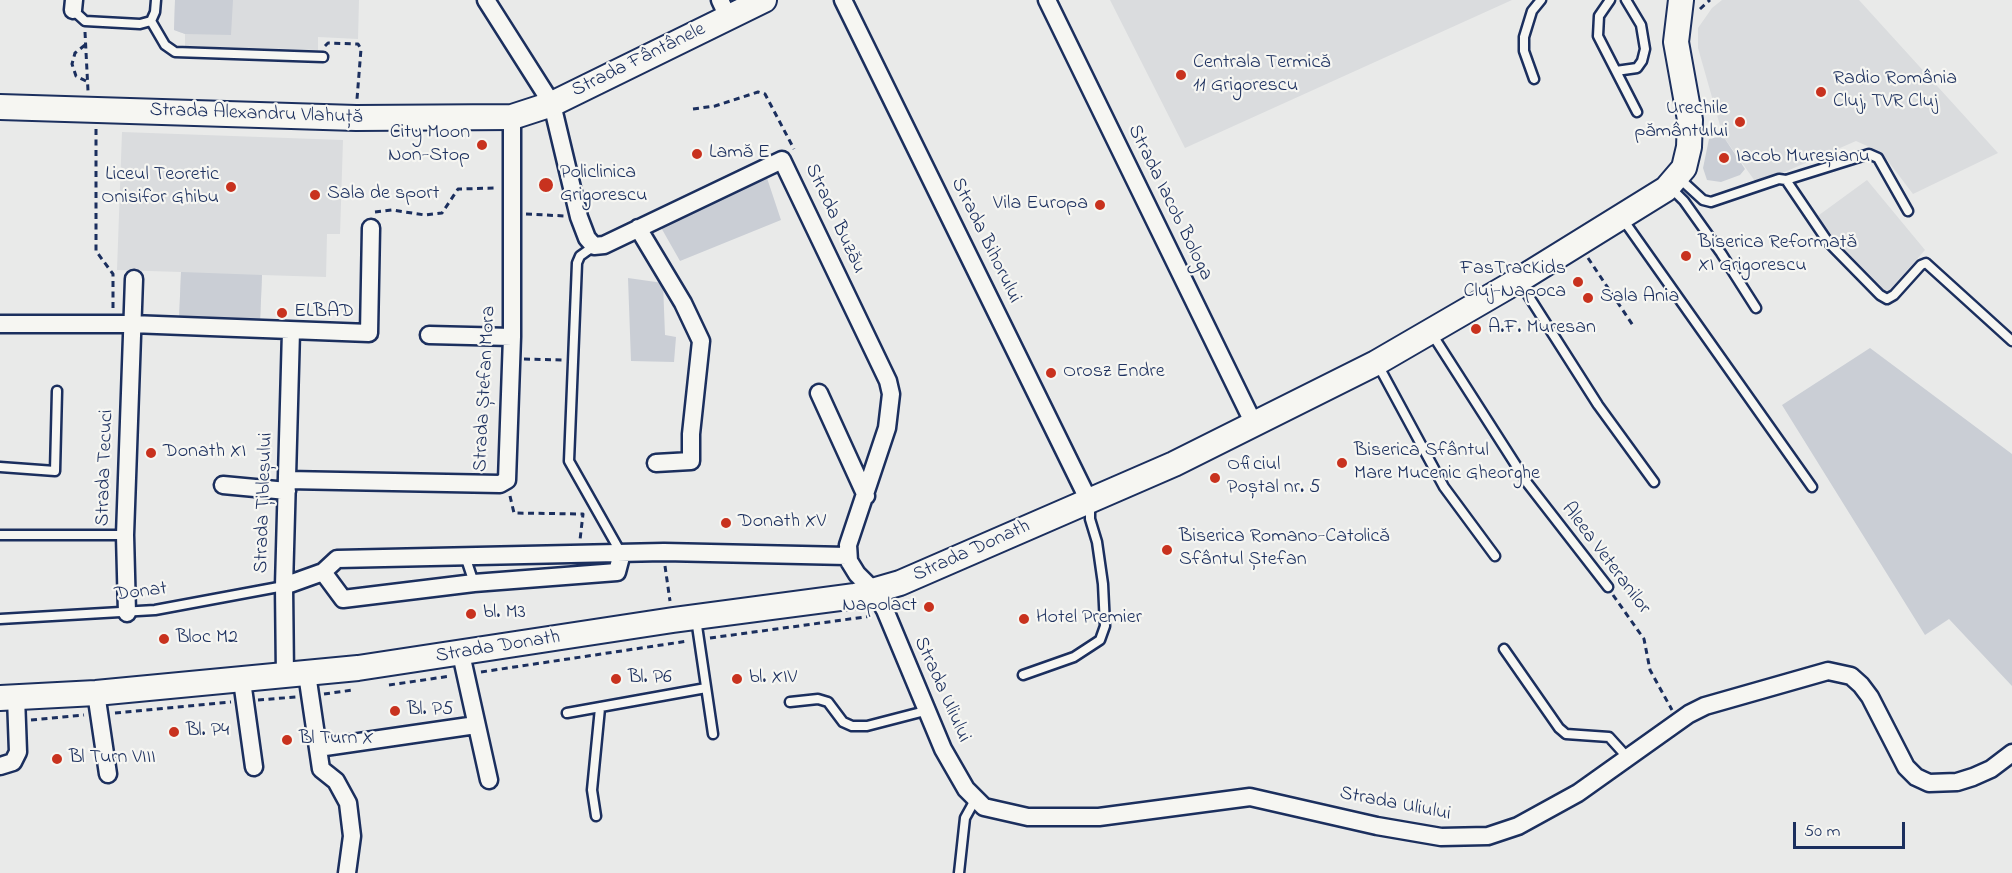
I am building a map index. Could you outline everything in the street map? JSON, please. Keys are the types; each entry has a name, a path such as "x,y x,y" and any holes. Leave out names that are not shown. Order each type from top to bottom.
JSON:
{"main road":[{"name":"Strada Fântânele","path":"512,117 552,104 724,8 764,0"},
{"path":"1674,182 1688,157 1690,135 1687,90 1677,48 1683,3"},
{"name":"Strada Alexandru Vlahuță","path":"0,107 356,118 512,117"},
{"name":"Strada Donath","path":"8,697 96,693 242,681 461,654 874,591 900,583 1174,464 1376,363 1519,280 1674,182"}],"street":[{"path":"486,0 552,104 579,216 587,238 594,246"},
{"name":"Strada Bihorului","path":"843,0 1089,501"},
{"name":"Strada Iacob Bologa","path":"1047,0 1254,424"},
{"name":"Strada Ștefan Mora","path":"223,485 500,484 507,480 512,338 512,117"},
{"name":"Strada Buzău","path":"594,246 604,245 782,160 891,394 887,428 848,545 847,556"},
{"path":"0,324 131,324 291,332 369,333 371,228"},
{"path":"638,228 683,303 701,340 691,434 691,462 656,463"},
{"path":"131,324 134,279"},
{"name":"Strada Tecuci","path":"127,613 125,535 131,324"},
{"name":"Strada Țibleșului","path":"291,332 284,586 296,675 318,748 321,770 336,781 348,803 352,836 347,873"},
{"path":"429,335 512,338"},
{"path":"819,393 866,496"},
{"path":"323,572 343,599 474,584 617,572 622,553"},
{"path":"284,586 323,572 337,559 622,553 847,556 857,574 874,591"},
{"name":"Strada Uliului","path":"874,591 885,610 925,711 953,768 975,800 995,812 1059,819 1099,817 1250,797 1377,826 1464,838 1488,836 1518,826 1586,788 1678,722 1705,706 1817,673 1840,672 1861,685 1870,697 1906,767 1917,777 1929,783 1958,782 1973,777 1991,769 2012,753"},
{"path":"461,654 489,780"},
{"path":"242,681 254,767"},
{"path":"96,693 108,774"},
{"path":"0,766 13,762 18,752 8,697"},
{"path":"318,748 476,725"}],"lane":[{"path":"77,10 140,24 150,21 155,12 156,0"},
{"path":"1534,79 1524,51 1524,37 1532,11 1541,0"},
{"path":"1610,0 1599,16 1598,36 1637,112"},
{"path":"1616,71 1637,68 1645,49 1641,26 1626,0"},
{"path":"150,21 165,45 175,52 323,57"},
{"path":"1674,182 1703,200 1711,202 1779,178 1786,180 1869,154 1878,158 1908,211"},
{"path":"1786,180 1828,242 1880,295 1887,299 1894,295 1921,265 1926,263 2012,341"},
{"path":"1674,182 1684,201 1756,308"},
{"path":"1622,217 1812,487"},
{"path":"594,246 580,256 577,264 569,461 622,553"},
{"path":"1519,280 1598,405 1654,482"},
{"name":"Aleea Veteranilor","path":"1431,332 1528,484 1608,587"},
{"path":"1376,363 1444,487 1495,556"},
{"path":"0,467 55,471 57,391"},
{"path":"1023,675 1074,657 1100,640 1105,626 1103,584 1097,542 1090,519 1089,501"},
{"path":"0,535 125,535"},
{"path":"465,556 474,584"},
{"name":"Donat","path":"0,619 127,613 284,586"},
{"path":"696,617 713,734"},
{"path":"1504,649 1558,728 1566,734 1609,737 1628,758"},
{"path":"567,713 706,688"},
{"path":"790,702 818,699 828,702 843,722 852,726 867,726 925,711"},
{"path":"596,816 592,790 600,708"},
{"path":"958,873 965,818 975,800"}],"path":[{"path":"77,10 86,45 88,96"},
{"path":"323,57 328,43 358,44 361,49 357,105"},
{"path":"86,45 75,53 72,64 76,76 88,82"},
{"path":"693,109 715,106 758,92 765,94 796,153"},
{"path":"96,124 96,251 113,274 112,324"},
{"path":"371,228 373,213 381,210 425,215 442,213 458,189 511,189"},
{"path":"511,213 579,216"},
{"path":"1585,254 1634,327"},
{"path":"511,358 574,360"},
{"path":"507,480 514,513 583,514 579,554"},
{"path":"666,569 671,608"},
{"name":"Aleea Veteranilor","path":"1608,587 1644,639 1650,670 1678,722"}],"shaded area":[{"path":"175,0 359,0 358,39 318,37 318,50 185,46 185,34 174,30"},
{"path":"175,0 233,0 231,35 185,34 174,30"},
{"path":"1110,0 1512,0 1185,148"},
{"path":"1722,0 1859,0 1998,153 1913,194 1881,152 1856,141 1757,184 1723,136 1698,48 1698,28 1712,8"},
{"name":"Liceul Teoretic Onisifor Ghibu","path":"122,132 343,140 340,234 327,234 326,277 262,275 260,323 179,320 181,272 117,270"},
{"path":"1723,136 1745,169 1740,175 1721,182 1707,180 1703,168 1709,139"},
{"path":"767,178 781,220 680,261 659,224"},
{"path":"1867,180 1925,250 1887,293 1815,218"},
{"path":"181,272 262,275 260,323 179,320"},
{"path":"628,278 663,283 665,335 676,337 674,362 631,361"},
{"path":"1870,348 2012,454 2012,686 1949,619 1925,635 1782,405"}],"place":[{"name":"Centrala Termică 11 Grigorescu","path":"1181,75"},
{"name":"Radio România Cluj, TVR Cluj","path":"1821,92"},
{"name":"Urechile pământului","path":"1740,122"},
{"name":"City Moon Non-Stop","path":"482,145"},
{"name":"Lamă E","path":"697,154"},
{"name":"Iacob Mureșianu","path":"1724,158"},
{"name":"Policlinica Grigorescu","path":"546,185"},
{"name":"Liceul Teoretic Onisifor Ghibu","path":"231,187"},
{"name":"Sala de sport","path":"315,195"},
{"name":"Vila Europa","path":"1100,205"},
{"name":"Biserica Reformată XI Grigorescu","path":"1686,256"},
{"name":"FasTracKids Cluj-Napoca","path":"1578,282"},
{"name":"Sala Ania","path":"1588,298"},
{"name":"ELBAD","path":"282,313"},
{"name":"A.F. Muresan","path":"1476,329"},
{"name":"Orosz Endre","path":"1051,373"},
{"name":"Donath XI","path":"151,453"},
{"name":"Biserica Sfântul Mare Mucenic Gheorghe","path":"1342,463"},
{"name":"Oficiul Poștal nr. 5","path":"1215,478"},
{"name":"Donath XV","path":"726,523"},
{"name":"Biserica Romano-Catolică Sfântul Ștefan","path":"1167,550"},
{"name":"Napolact","path":"929,607"},
{"name":"bl. M3","path":"471,614"},
{"name":"Hotel Premier","path":"1024,619"},
{"name":"Bloc M2","path":"164,639"},
{"name":"Bl. P6","path":"616,679"},
{"name":"bl. XIV","path":"737,679"},
{"name":"Bl. P5","path":"395,711"},
{"name":"Bl. P4","path":"174,732"},
{"name":"Bl Turn X","path":"287,740"},
{"name":"Bl Turn VIII","path":"57,759"}]}
